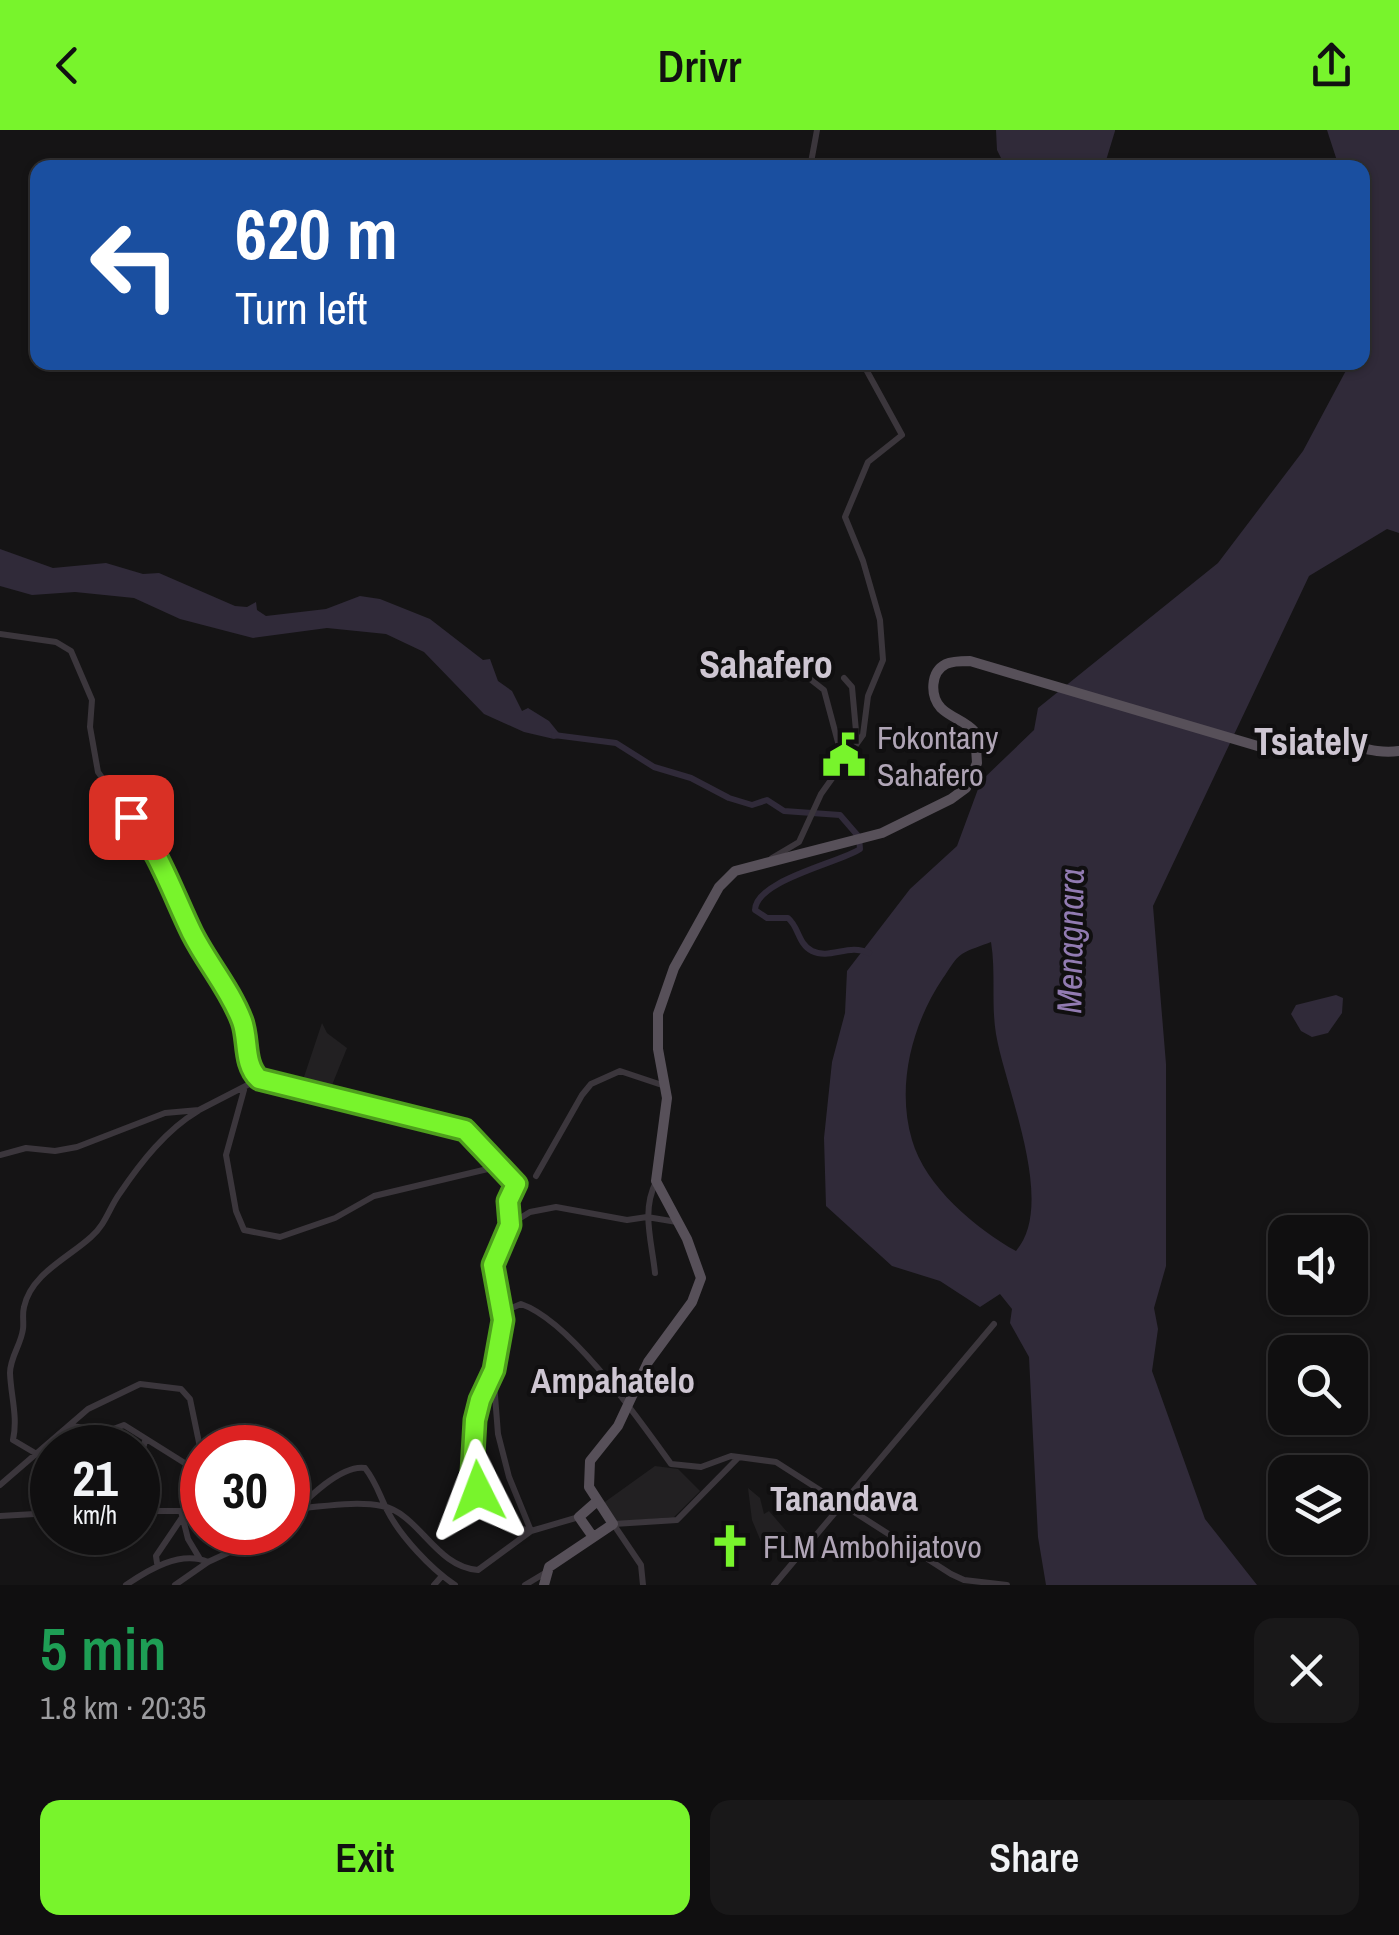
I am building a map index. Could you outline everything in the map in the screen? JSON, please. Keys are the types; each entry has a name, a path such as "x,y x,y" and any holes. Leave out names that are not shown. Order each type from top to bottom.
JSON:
{"main road":[{"path":"545,1579 613,1524 596,1502 588,1482 590,1461 630,1406 648,1362 701,1284 700,1268 656,1171 666,1110 657,1025 666,984 718,888 735,871 868,838 966,788 976,763 975,732 941,708 933,684 936,674 948,662 970,660 1276,748 1321,741 1376,752 1399,751"},
{"path":"593,1537 579,1517 596,1502"}],"street":[{"path":"811,160 817,130"},
{"path":"767,860 799,842 816,806 857,742 867,723 868,696 883,660 884,646 864,561 846,514 868,462 902,435 866,370"},
{"path":"0,634 56,642 71,651 92,700 90,728 98,772 149,842 192,934 234,1004 243,1023 250,1066 259,1079"},
{"path":"781,670 810,679 824,690 843,762"},
{"path":"844,678 852,687 857,742"},
{"path":"536,1176 592,1084 620,1070 666,1086"},
{"path":"30,1450 12,1440 17,1418 12,1409 10,1368 24,1326 22,1312 28,1295 48,1271 103,1226 117,1196 179,1122 259,1079 465,1130 480,1141 497,1167 518,1188 508,1201 510,1225 493,1265 502,1312 494,1370 498,1434 531,1531"},
{"path":"242,1087 226,1155 236,1211 244,1230 280,1238 336,1218 374,1196 497,1167"},
{"path":"0,1156 26,1148 55,1151 76,1147 164,1112 199,1110"},
{"path":"655,1273 647,1218 656,1171"},
{"path":"510,1225 530,1212 556,1208 627,1220 679,1222"},
{"path":"502,1312 521,1304 540,1314 617,1386 671,1464 701,1467 726,1456 781,1464 950,1574 964,1580 1006,1585"},
{"path":"774,1585 994,1324"},
{"path":"494,1370 475,1420 475,1502 504,1524 531,1531"},
{"path":"71,1425 88,1410 130,1386 181,1389 190,1398 196,1425"},
{"path":"0,1485 30,1458"},
{"path":"613,1524 677,1520 738,1458"},
{"path":"310,1496 356,1466 365,1468 377,1482 385,1507 442,1576 456,1585"},
{"path":"310,1508 385,1507 399,1514 464,1569 484,1568 531,1531 579,1517"},
{"path":"0,1516 30,1514"},
{"path":"157,1563 156,1556 180,1517"},
{"path":"613,1524 641,1565 643,1585"},
{"path":"201,1555 204,1560"},
{"path":"126,1585 157,1563 204,1560 216,1555"},
{"path":"175,1585 204,1560"},
{"path":"434,1585 442,1576"},
{"path":"525,1585 545,1579"}],"shaded area":[{"path":"322,1023 327,1033 347,1048 328,1095 301,1086"},
{"path":"655,1466 678,1469 700,1491 674,1517 614,1522 602,1504"},
{"path":"748,1488 760,1498 764,1514 769,1511 788,1533 764,1549 752,1520"}],"water":[{"path":"996,130 1115,130 1106,160 1002,160"},
{"name":"Menagnara","path":"1327,130 1399,130 1399,533 1387,529 1309,576 1153,906 1166,1064 1166,1266 1154,1308 1158,1329 1152,1371 1205,1519 1257,1585 1046,1585 1038,1537 1029,1357 1010,1323 1012,1309 1000,1294 980,1307 940,1281 892,1266 826,1206 824,1138 832,1062 845,1013 847,971 910,889 957,846 981,781 1034,730 1038,708 1218,563 1303,451 1346,370 1370,370 1370,160 1337,160","holes":["991,942 994,1011 1030,1176 1027,1230 1016,1251 985,1231 940,1190 919,1157 907,1119 910,1056 932,996 956,959"]},
{"path":"0,549 53,568 106,563 143,574 159,573 235,606 247,607 256,602 257,610 266,616 326,609 360,596 380,599 430,619 483,660 490,659 498,681 512,691 522,711 528,708 549,721 562,737 554,739 524,732 484,714 424,652 386,634 327,628 253,638 180,619 134,598 75,592 32,595 0,586"},
{"path":"1336,995 1343,998 1342,1013 1328,1033 1312,1037 1301,1031 1291,1014 1296,1005"}],"waterway":[{"path":"554,735 616,743 654,767 691,778 752,805 767,800 784,811 840,815 859,837 860,849 783,881 759,899 755,910 767,918 788,918 812,951 869,953"}],"place":[{"name":"Fokontany Sahafero","path":"844,755"},
{"name":"FLM Ambohijatovo","path":"730,1546"}],"district":[{"name":"Sahafero","path":"766,664"},
{"name":"Tsiately","path":"1311,741"},
{"name":"Ampahatelo","path":"613,1380"},
{"name":"Tanandava","path":"844,1498"}],"route":[{"path":"131,817 149,842 192,934 234,1004 243,1023 253,1074 327,1097 465,1130 480,1141 490,1160 516,1184 518,1188 508,1201 510,1225 493,1265 503,1320 494,1370 485,1385 475,1420 472,1472 478,1491"}]}
